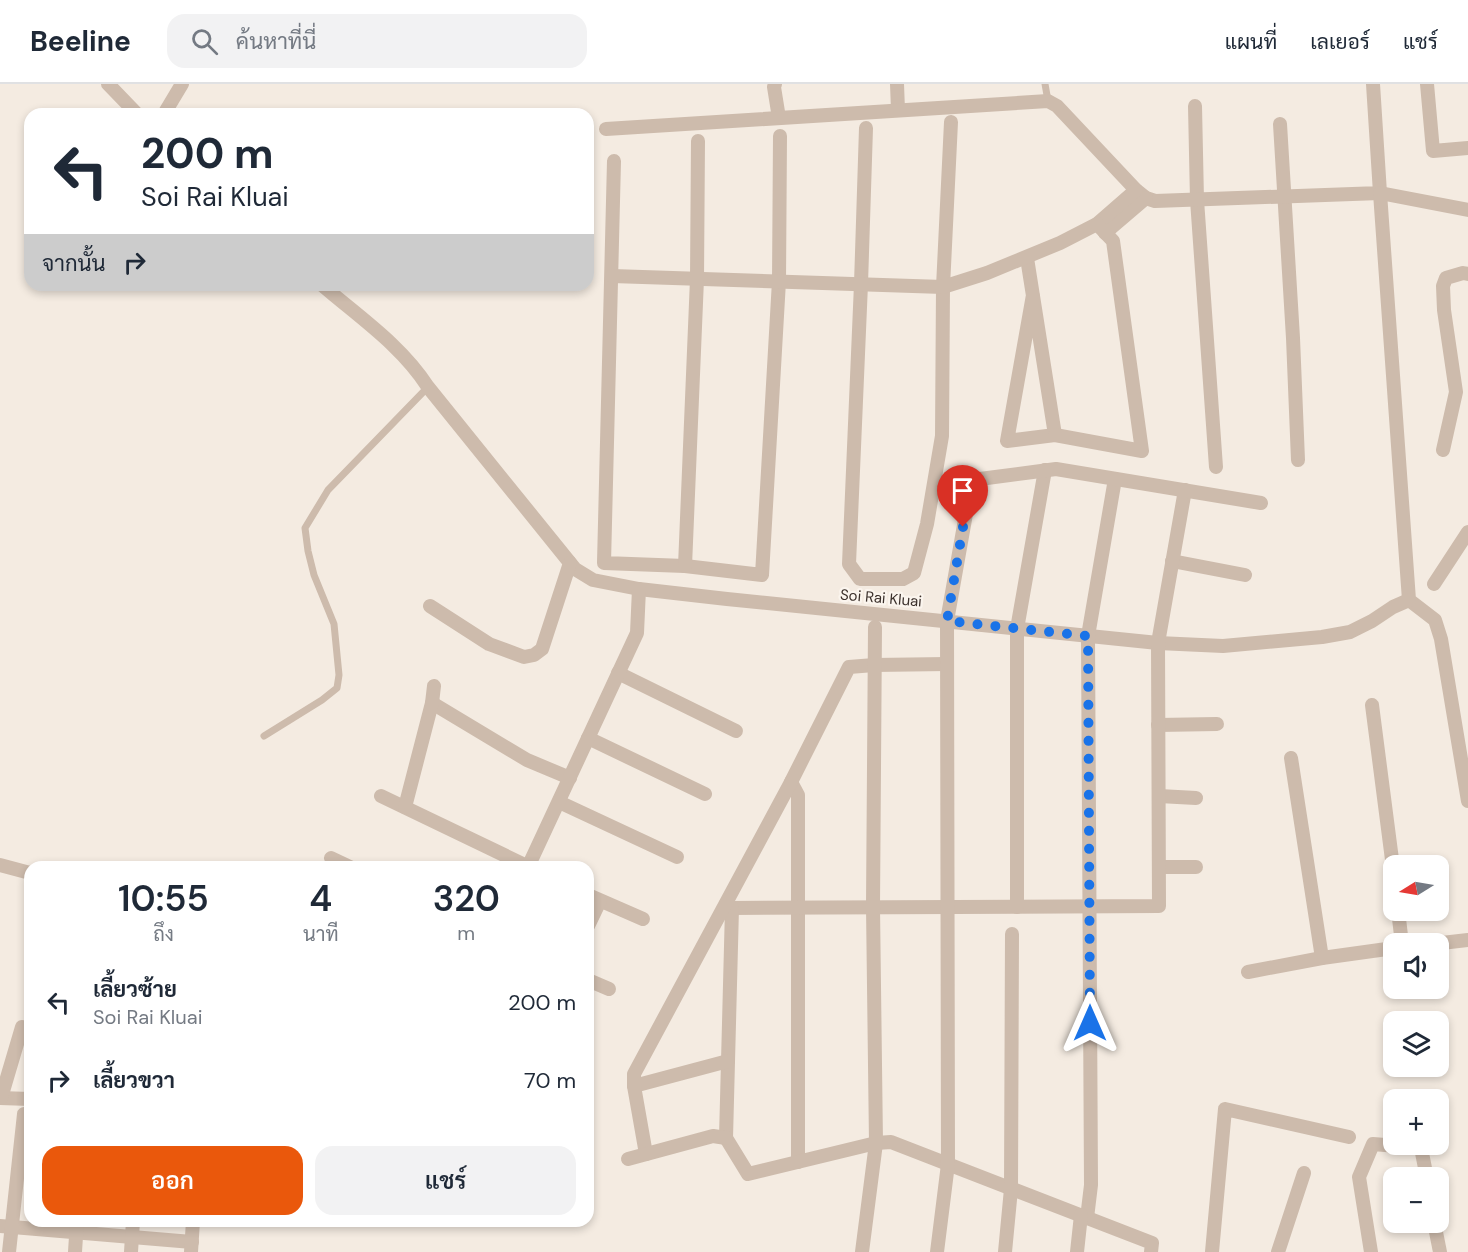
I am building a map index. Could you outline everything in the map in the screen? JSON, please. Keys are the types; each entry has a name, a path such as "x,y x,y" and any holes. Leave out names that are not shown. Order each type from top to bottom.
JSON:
{"street":[{"path":"108,84 131,108"},
{"path":"168,108 182,84"},
{"path":"775,84 779,118"},
{"path":"897,84 898,110"},
{"path":"1373,84 1409,600 1435,620 1442,639 1468,801"},
{"path":"1427,84 1433,151 1468,148"},
{"path":"606,129 1048,101 1058,106 1141,194 1155,201 1380,193 1468,210"},
{"path":"1195,106 1197,200 1216,466"},
{"path":"866,128 849,564 860,579 903,579 914,573 927,524 942,436 943,287 951,122"},
{"path":"1280,124 1298,460"},
{"path":"614,161 604,563 685,566 762,575 779,281 780,136"},
{"path":"685,566 697,279 698,141"},
{"path":"612,276 943,287 987,273 1101,229 1141,194"},
{"path":"1033,295 1008,441 1055,435 1142,451 1113,242 1101,229"},
{"path":"1027,258 1055,435"},
{"path":"1443,450 1456,392 1444,310 1443,286 1446,278 1463,273 1468,274"},
{"path":"329,291 399,350 570,563 542,649 534,655 524,657 489,644 430,606"},
{"path":"937,1252 948,1164 947,621 972,480 1056,469 1261,503"},
{"path":"1017,907 1017,629 1045,470"},
{"path":"1077,1252 1091,1185 1088,636 1115,479"},
{"path":"729,906 799,908 1159,906 1158,643 1185,490"},
{"path":"1434,584 1468,532"},
{"path":"1172,561 1245,575"},
{"name":"Soi Rai Kluai","path":"570,563 574,569 592,580 639,589 727,600 1158,643 1223,646 1322,638 1350,632 1409,600"},
{"path":"531,861 637,633 639,589"},
{"path":"862,1252 876,1143 873,907 874,627"},
{"path":"646,1154 634,1074 729,906 849,667 946,664"},
{"path":"618,674 736,731"},
{"path":"405,807 435,686"},
{"path":"432,703 526,760 570,778"},
{"path":"1372,705 1391,855"},
{"path":"1158,725 1217,724"},
{"path":"588,738 705,794"},
{"path":"1291,758 1322,958"},
{"path":"791,782 798,795 798,1162"},
{"path":"381,796 516,861"},
{"path":"1159,796 1196,798"},
{"path":"559,802 677,857"},
{"path":"331,858 337,861"},
{"path":"0,865 24,871"},
{"path":"1159,867 1196,867"},
{"path":"594,898 643,919"},
{"path":"729,906 726,1138 748,1174 876,1143 891,1142 1152,1243 1151,1252"},
{"path":"1005,1252 1011,1189 1012,933"},
{"path":"1449,942 1468,940"},
{"path":"1248,972 1383,950"},
{"path":"594,983 609,989"},
{"path":"22,1027 1,1098 24,1099"},
{"path":"634,1086 728,1061"},
{"path":"1212,1252 1225,1109 1349,1137"},
{"path":"9,1252 6,1227 24,1114"},
{"path":"628,1159 713,1136 726,1138"},
{"path":"1371,1252 1359,1177 1373,1144 1421,1148 1425,1167"},
{"path":"1278,1252 1304,1173"},
{"path":"6,1227 77,1227 191,1247 193,1227"},
{"path":"75,1252 77,1227"},
{"path":"131,1252 132,1227"},
{"path":"1436,1233 1440,1252"}],"lane":[{"path":"1045,84 1048,101"},
{"path":"264,736 337,688 339,675 334,624 314,575 305,528 328,490 428,387"}],"route":[{"path":"963,527 947,621 1088,636 1090,1023"}]}
